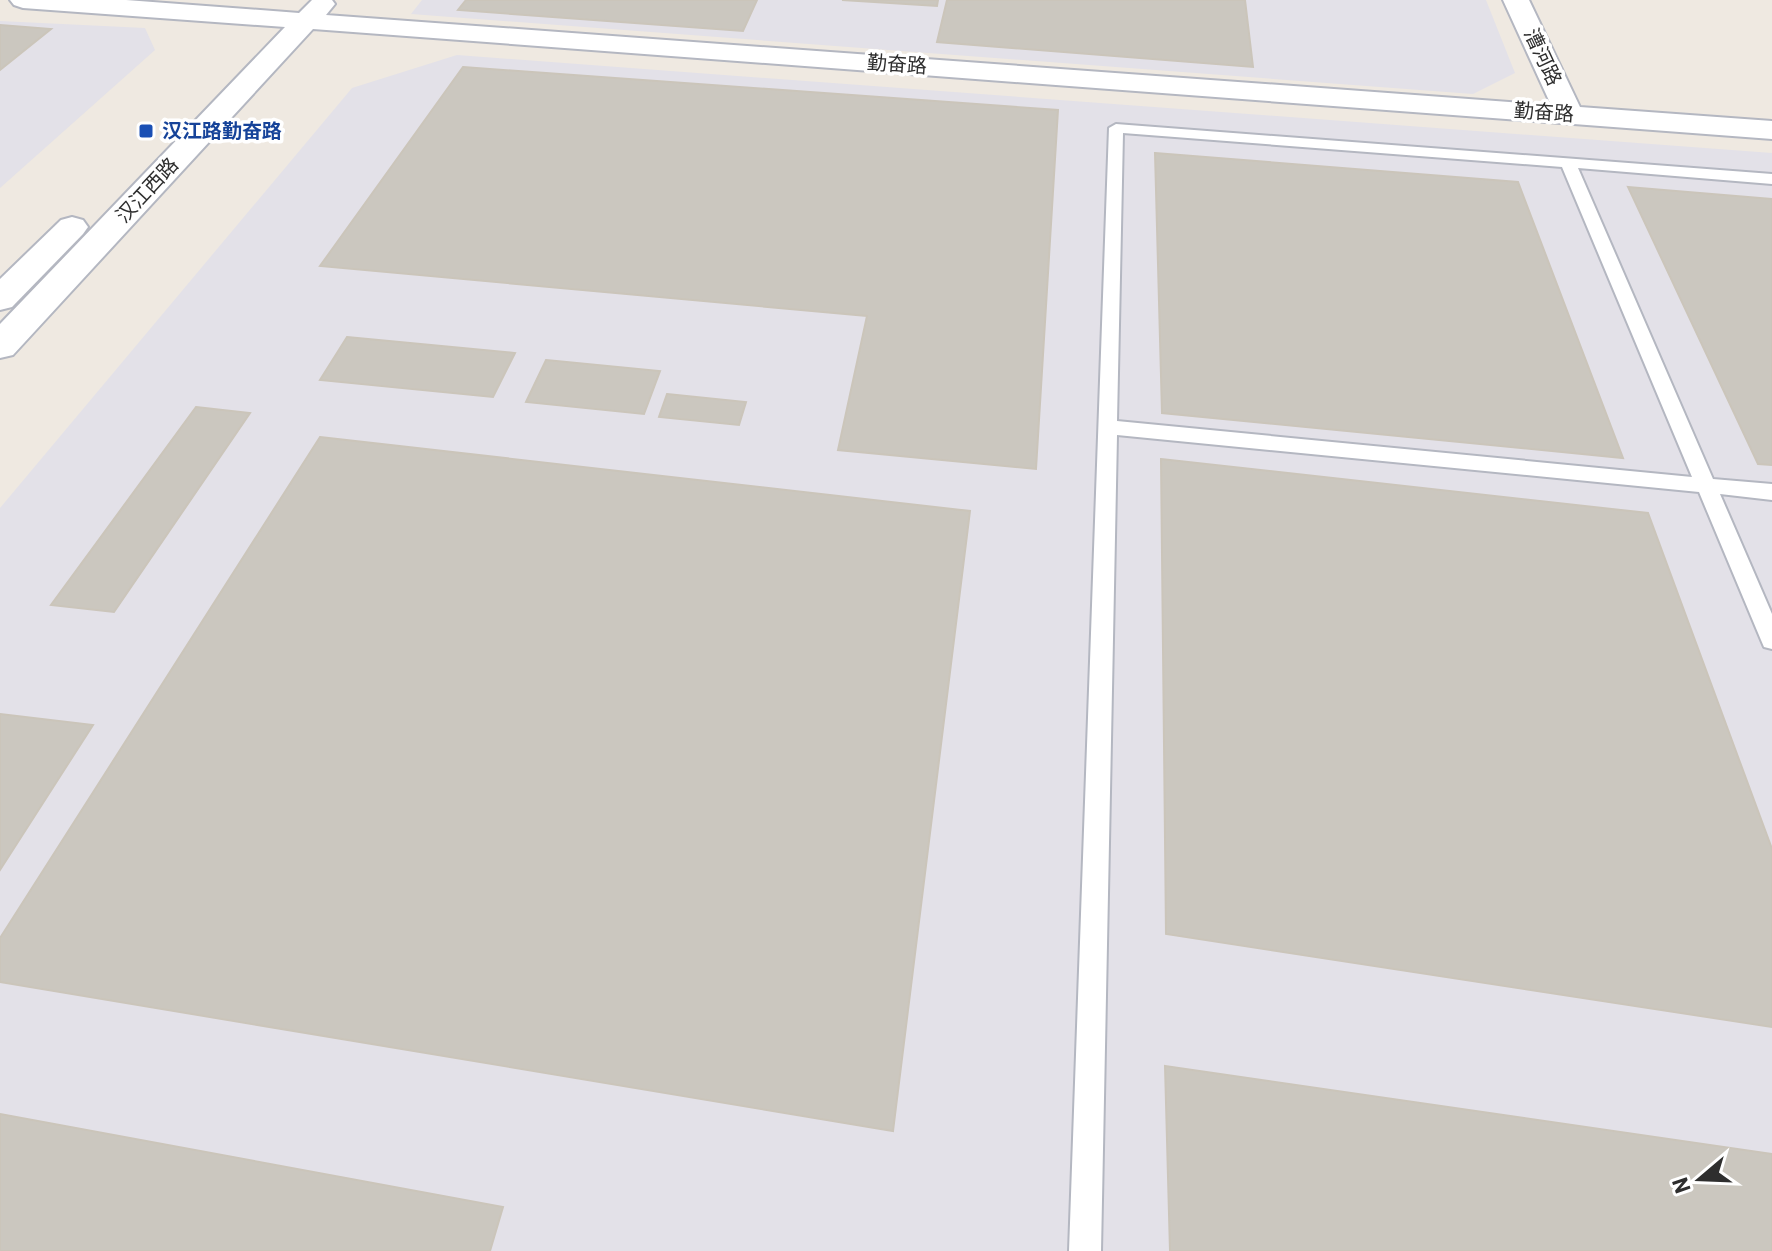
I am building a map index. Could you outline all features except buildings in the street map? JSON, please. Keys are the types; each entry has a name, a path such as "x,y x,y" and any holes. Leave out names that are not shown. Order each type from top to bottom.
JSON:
{"street":[{"name":"勤奋路","path":"23,0 302,9 1772,130"},
{"name":"漕河路","path":"1516,0 1569,114"},
{"name":"汉江西路","path":"111,187 302,9"},
{"name":"汉江西路","path":"0,346 302,9"},
{"name":"汉江西路","path":"0,299 89,209"}],"lane":[{"path":"1085,1251 1116,128 1772,179"},
{"path":"1568,163 1772,640"},
{"path":"1108,427 1772,492"}],"shaded area":[{"path":"422,0 1486,0 1515,73 1473,94 411,14"},
{"path":"0,21 145,28 155,50 0,188"},
{"path":"457,55 1772,153 1772,1251 0,1251 0,508 352,88"}],"place":[{"name":"汉江路勤奋路","path":"146,131"}]}
